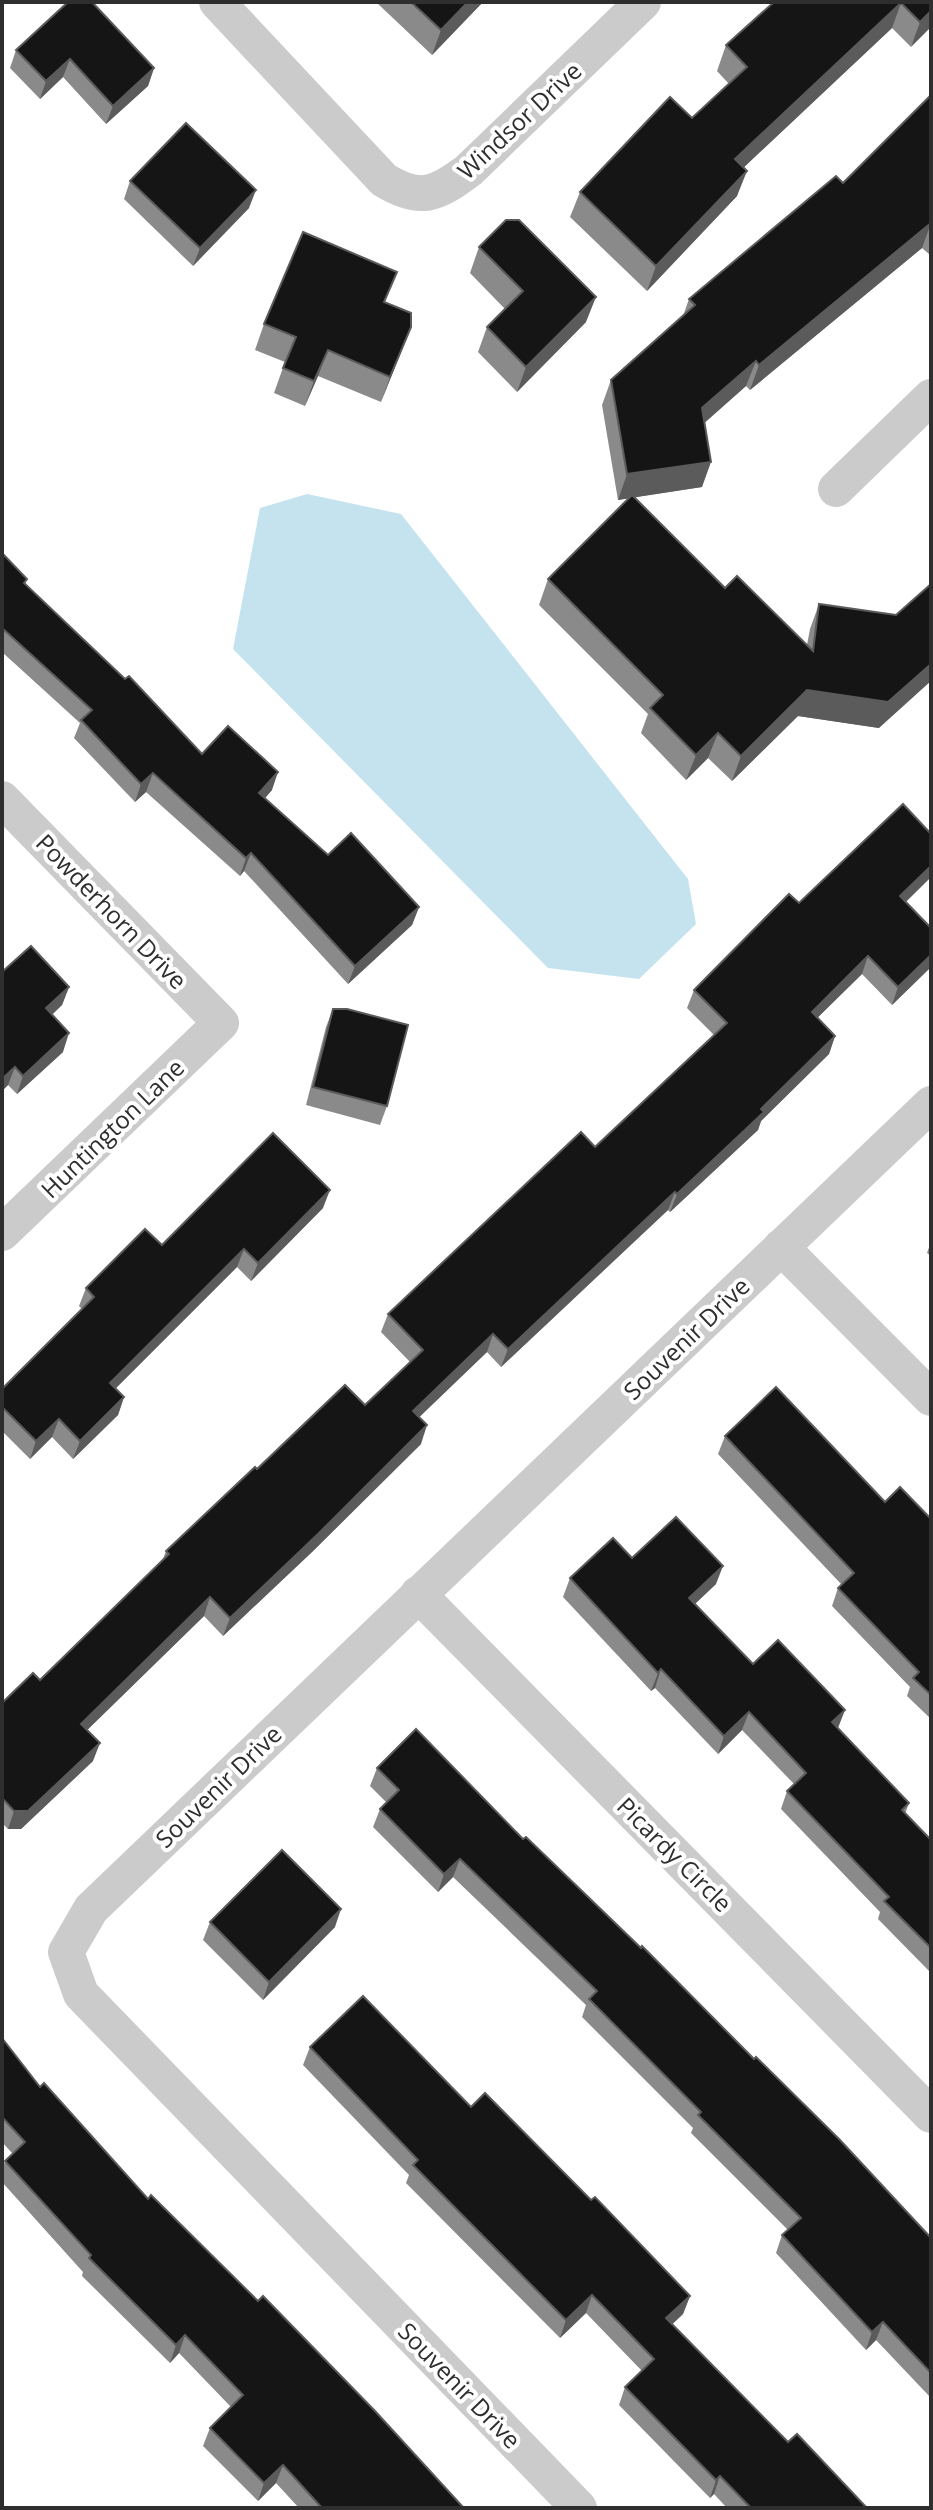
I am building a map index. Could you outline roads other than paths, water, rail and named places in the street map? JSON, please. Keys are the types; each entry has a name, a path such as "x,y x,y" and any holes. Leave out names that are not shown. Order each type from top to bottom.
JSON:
{"street":[{"name":"Windsor Drive","path":"217,2 384,180 404,192 429,194 449,185 469,170 643,2"},
{"path":"836,489 931,397"},
{"name":"Powderhorn Drive","path":"2,799 221,1023"},
{"name":"Huntington Lane","path":"2,1233 221,1023"},
{"name":"Souvenir Drive","path":"579,2508 81,1994 66,1952 91,1909 931,1104"},
{"path":"781,1247 931,1398"},
{"name":"Picardy Circle","path":"418,1594 931,2115"}],"water":[{"path":"307,494 401,514 688,879 696,924 639,979 548,968 233,649 260,508"}]}
